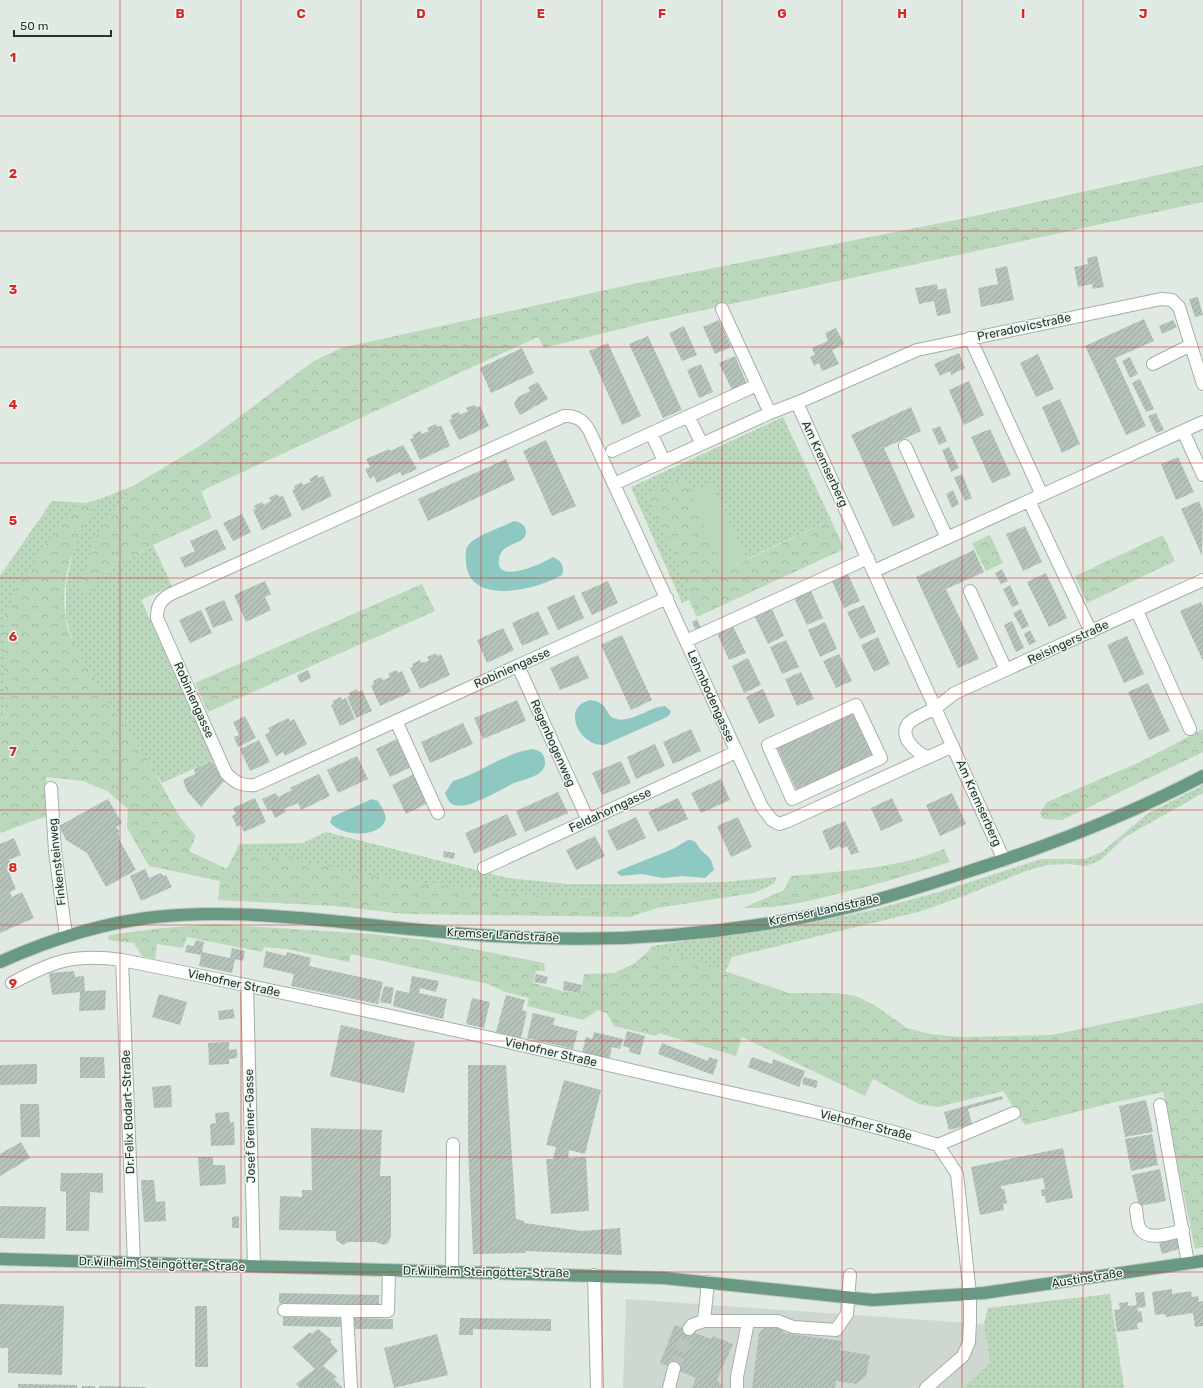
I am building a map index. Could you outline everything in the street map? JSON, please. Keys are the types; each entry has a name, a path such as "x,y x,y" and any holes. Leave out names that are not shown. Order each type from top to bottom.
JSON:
{"main road":[{"name":"Kremser Landstraße","path":"0,962 66,936 128,921 161,916 214,914 283,917 539,938 637,937 731,929 802,918 934,883 1004,860 1117,818 1203,776"},
{"name":"Dr.Wilhelm Steingötter-Straße","path":"0,1259 664,1278 873,1300 970,1295"},
{"name":"Austinstraße","path":"970,1295 1203,1261"}],"street":[{"name":"Preradovicstraße","path":"797,403 917,350 1161,299 1172,300 1179,307 1203,384"},
{"path":"722,309 770,413"},
{"path":"970,338 1042,495"},
{"path":"1153,364 1191,345"},
{"path":"612,451 757,385"},
{"path":"614,484 770,413 797,403"},
{"name":"Am Kremserberg","path":"797,403 1004,860"},
{"name":"Robiniengasse","path":"578,417 570,415 564,416 171,594 162,600 157,608 157,618 226,773 234,782 244,786 255,785 667,598"},
{"path":"688,416 702,444"},
{"name":"Lehmbodengasse","path":"578,417 589,430 736,752 762,807 772,820 779,824 927,758"},
{"path":"874,571 1203,422"},
{"path":"1183,431 1203,475"},
{"path":"651,433 664,461"},
{"path":"905,446 947,538"},
{"path":"1029,501 1091,632"},
{"path":"686,641 868,558"},
{"name":"Reisingerstraße","path":"936,708 955,694 1203,580"},
{"path":"970,591 1006,670"},
{"path":"1137,611 1190,729"},
{"name":"Regenbogenweg","path":"518,666 588,820"},
{"path":"856,705 881,758 841,776 792,799 768,745 856,705"},
{"path":"927,758 914,750 907,740 906,731 909,723 936,708"},
{"path":"396,721 438,813"},
{"name":"Am Kremserberg","path":"927,758 953,746"},
{"name":"Feldahorngasse","path":"484,868 736,752"},
{"path":"841,776 849,793"},
{"name":"Finkensteinweg","path":"51,788 55,851 66,936"},
{"name":"Viehofner Straße","path":"12,983 44,966 59,961 102,957 122,960 247,985 599,1062 885,1128 938,1145"},
{"name":"Dr.Felix Bodart-Straße","path":"122,960 134,1264"},
{"name":"Josef Greiner-Gasse","path":"247,985 254,1266"},
{"path":"1160,1105 1188,1263"},
{"path":"926,1388 963,1356 969,1342 970,1295 957,1174 938,1145 1014,1113"},
{"path":"452,1271 453,1144"},
{"path":"1136,1210 1140,1228 1147,1235 1156,1236 1183,1230"},
{"path":"284,1310 388,1311 389,1270"},
{"path":"594,1275 597,1388"},
{"path":"689,1329 692,1325 704,1321 778,1321 793,1327 836,1330 847,1314 850,1275"},
{"path":"704,1321 708,1282"},
{"path":"347,1311 351,1388"},
{"path":"728,1388 737,1383 748,1322"},
{"path":"668,1388 674,1368"}],"shaded area":[{"path":"626,1299 984,1324 990,1362 962,1388 623,1388"}],"green space":[{"path":"1203,165 1203,202 648,322 544,348 538,337 201,491 212,518 153,545 96,577 91,592 83,595 80,589 90,562 94,540 105,521 117,510 133,486 203,444 314,361 341,348 638,283 956,220"},
{"path":"783,417 831,520 688,586 689,600 682,603 631,487"},
{"path":"683,477 725,570 831,520 844,549 697,617 689,600 688,586 646,494"},
{"path":"712,484 747,560 725,570 691,493"},
{"path":"133,486 117,510 105,521 94,540 90,562 80,589 96,577 153,545 172,586 141,600 215,759 162,783 114,711 74,645 66,618 66,584 74,548 86,521 100,499"},
{"path":"100,499 77,540 67,571 64,603 68,627 76,649 151,766 174,808 196,836 189,851 227,869 234,855 259,853 394,880 543,896 680,897 774,884 754,893 657,908 630,917 405,914 335,906 218,900 220,881 149,866 127,828 128,809 107,791 83,781 46,777 47,816 0,833 0,733 5,705 3,636 5,618 16,588 64,520 86,503"},
{"path":"52,501 86,503 64,520 5,705 0,733 0,576"},
{"path":"990,535 1003,563 986,571 972,543"},
{"path":"1163,535 1175,561 1087,603 1075,576"},
{"path":"422,584 435,611 208,712 195,683"},
{"path":"1203,729 1203,752 1062,820 1043,819 1040,813 1047,802 1140,762"},
{"path":"1203,785 1203,793 1125,837 1101,860 1086,866 1068,864 1047,865 1026,871 964,896 918,912 732,957 725,972 660,949 647,952 652,946 804,924 869,911 939,892 1041,859 1085,859 1102,852 1147,814"},
{"path":"326,832 508,878 567,884 724,882 777,877 774,884 680,897 543,896 394,880 335,869 234,855 239,844 303,843"},
{"path":"944,849 950,862 908,875 851,891 802,902 779,906 743,908 784,890 791,876 849,871 888,865 926,856"},
{"path":"215,924 371,934 427,940 544,963 545,971 536,971 533,983 562,991 581,993 584,974 614,973 635,963 647,952 660,949 789,993 836,993 856,996 876,1006 907,1028 930,1034 960,1037 1052,1035 1203,1003 1203,1247 1195,1249 1163,1092 1107,1104 1025,1125 1003,1091 938,1107 919,1104 873,1079 865,1096 742,1037 736,1056 659,1033 656,1036 614,1026 607,1013 598,1010 583,1020 527,1006 529,998 505,992 488,984 351,954 349,962 287,949 264,947 262,952 187,937 183,948 157,944 155,959 142,956 134,943 108,940 109,935 162,928"},
{"path":"1110,1294 1124,1388 962,1388 990,1362 984,1324 988,1308"}],"water":[{"path":"514,521 524,526 526,530 525,536 522,540 504,549 499,559 500,567 504,571 512,572 540,564 553,557 562,564 562,575 538,585 522,589 507,591 492,590 480,586 471,577 466,564 468,545 474,539"},
{"path":"590,700 601,703 612,717 622,720 659,707 665,706 671,711 667,717 604,745 595,744 587,740 581,733 575,718 576,710 581,704"},
{"path":"533,749 544,756 545,766 542,771 533,777 512,784 484,799 467,805 454,805 448,800 445,793 453,781 522,751"},
{"path":"372,799 378,801 386,816 386,819 381,827 375,831 358,834 350,833 335,827 330,822 332,817"},
{"path":"688,840 696,842 700,849 712,862 714,870 705,878 682,876 663,878 642,874 621,876 617,873 618,871 673,849"}],"building":[{"path":"1097,256 1104,287 1093,289 1092,284 1078,287 1074,267 1088,264 1087,258"},
{"path":"1007,266 1014,300 981,307 978,288 998,284 995,269"},
{"path":"937,284 938,290 946,288 951,313 937,316 934,301 919,304 915,288"},
{"path":"1198,297 1203,315 1195,317 1189,299"},
{"path":"1144,319 1154,341 1115,358 1146,426 1126,435 1085,346"},
{"path":"719,320 731,347 715,354 703,327"},
{"path":"1173,320 1177,327 1162,334 1159,326"},
{"path":"684,326 697,355 682,361 669,333"},
{"path":"836,328 844,344 832,350 839,364 822,371 819,363 814,366 810,357 815,355 812,348 828,341 825,333"},
{"path":"648,336 682,410 663,418 629,344"},
{"path":"608,343 641,416 622,425 589,351"},
{"path":"522,348 534,373 491,393 480,368"},
{"path":"959,353 965,368 951,375 950,371 940,376 934,364"},
{"path":"1038,354 1054,389 1036,397 1020,363"},
{"path":"735,356 747,384 732,390 719,363"},
{"path":"1130,357 1138,374 1130,378 1122,361"},
{"path":"701,364 713,392 699,398 687,370"},
{"path":"1140,379 1154,409 1146,412 1132,383"},
{"path":"969,381 984,415 964,425 949,390"},
{"path":"538,382 548,399 520,415 514,404 518,397 530,391 528,387"},
{"path":"1060,399 1080,444 1062,453 1042,407"},
{"path":"474,405 476,407 480,406 489,426 459,440 449,420 452,419 451,415 459,412 460,415 468,411 466,408"},
{"path":"911,407 921,431 884,448 915,517 893,527 851,435"},
{"path":"1156,413 1164,430 1156,433 1148,416"},
{"path":"436,424 437,427 441,425 450,446 420,460 410,439 414,438 412,435 420,431 422,434 429,431 427,428"},
{"path":"940,426 947,441 939,445 932,429"},
{"path":"990,429 1011,475 992,483 971,437"},
{"path":"546,440 576,506 552,516 523,451"},
{"path":"403,445 417,469 402,476 400,472 377,483 374,476 370,479 365,469 370,467 366,459 389,449 390,451"},
{"path":"949,447 959,468 951,472 942,450"},
{"path":"1178,457 1194,492 1176,500 1161,464"},
{"path":"506,459 515,480 428,521 418,499"},
{"path":"962,474 972,498 965,501 954,478"},
{"path":"317,475 319,478 323,476 332,496 302,511 292,490 295,489 294,486 302,482 303,485 311,482 309,479"},
{"path":"953,490 959,504 952,508 946,494"},
{"path":"277,494 279,497 283,496 292,516 262,530 253,510 256,509 254,506 262,502 264,505 271,501 269,498"},
{"path":"1199,501 1203,511 1202,556 1181,509"},
{"path":"242,514 251,532 233,541 223,523"},
{"path":"1025,526 1042,562 1023,571 1006,534"},
{"path":"217,529 226,549 185,568 180,558 195,551 190,541"},
{"path":"974,550 984,572 946,589 979,659 958,668 916,577"},
{"path":"1002,569 1008,581 1001,584 995,573"},
{"path":"1046,573 1067,618 1049,627 1027,582"},
{"path":"848,574 860,601 844,608 832,581"},
{"path":"265,581 271,594 265,597 271,610 246,622 234,595"},
{"path":"608,581 618,603 592,615 581,593"},
{"path":"1010,585 1019,604 1012,607 1003,589"},
{"path":"811,591 823,618 807,625 794,598"},
{"path":"574,595 584,618 558,630 547,607"},
{"path":"224,600 233,620 213,628 205,608"},
{"path":"1201,602 1203,606 1203,661 1180,611"},
{"path":"864,605 876,632 860,639 847,612"},
{"path":"772,609 784,636 768,644 755,617"},
{"path":"1021,609 1029,626 1022,629 1013,613"},
{"path":"201,610 212,633 190,643 179,620"},
{"path":"538,611 549,634 522,646 512,623"},
{"path":"697,619 701,628 696,631 692,622"},
{"path":"1012,621 1024,648 1016,652 1004,625"},
{"path":"825,622 837,649 820,657 808,630"},
{"path":"733,626 746,653 729,660 717,633"},
{"path":"503,628 514,650 487,663 477,640"},
{"path":"1030,630 1036,642 1029,645 1024,634"},
{"path":"622,635 652,700 631,710 601,645"},
{"path":"1127,636 1144,674 1124,683 1107,645"},
{"path":"878,637 890,664 874,672 861,645"},
{"path":"786,640 799,667 782,674 770,647"},
{"path":"436,653 437,656 441,654 450,675 420,689 410,668 413,667 412,664 420,660 421,663 426,662 429,660 427,657"},
{"path":"839,654 852,681 836,688 823,661"},
{"path":"578,655 589,678 560,690 550,668"},
{"path":"748,658 761,685 744,693 732,666"},
{"path":"308,670 311,678 300,683 297,675"},
{"path":"396,670 398,673 402,671 411,692 380,706 371,686 374,684 373,681 381,677 382,680 386,679 390,677 388,674"},
{"path":"801,672 814,699 797,706 785,679"},
{"path":"1148,683 1170,731 1149,740 1128,692"},
{"path":"357,689 358,692 362,690 372,711 356,718 347,697 350,696 349,693"},
{"path":"763,689 775,716 759,724 746,697"},
{"path":"341,697 342,700 346,698 355,719 340,726 331,705 334,704 332,701"},
{"path":"517,700 526,721 483,739 474,718"},
{"path":"854,713 874,756 797,791 777,748"},
{"path":"245,716 256,738 238,747 234,737 239,735 233,722"},
{"path":"288,718 290,721 294,719 307,744 285,756 283,752 276,756 265,735 270,732 268,728"},
{"path":"463,723 473,744 430,763 421,742"},
{"path":"691,729 701,751 673,764 663,742"},
{"path":"397,739 411,767 390,777 376,749"},
{"path":"259,740 270,762 250,771 240,749"},
{"path":"655,744 665,766 636,779 627,757"},
{"path":"357,756 368,779 338,793 327,770"},
{"path":"212,761 219,773 226,779 201,807 187,791 183,780 195,774 194,769"},
{"path":"621,761 631,783 602,795 592,773"},
{"path":"319,774 330,796 301,810 298,803 284,809 286,812 275,818 271,809 268,811 262,799 276,793 278,797 292,790 290,788"},
{"path":"414,774 428,803 406,814 392,785"},
{"path":"721,779 730,800 701,813 691,793"},
{"path":"558,792 568,813 525,832 516,811"},
{"path":"952,793 966,824 940,836 926,805"},
{"path":"255,798 266,822 244,832 241,825 237,827 232,816 236,814 233,808"},
{"path":"678,798 688,819 658,832 648,812"},
{"path":"892,798 903,821 881,831 871,808"},
{"path":"108,799 122,823 116,827 120,832 118,833 119,839 136,870 106,887 87,853 66,840 59,826"},
{"path":"507,814 517,835 474,854 465,833"},
{"path":"636,817 646,838 617,851 607,831"},
{"path":"738,817 752,847 731,857 717,826"},
{"path":"845,821 859,852 851,855 847,846 841,849 840,846 830,850 822,831"},
{"path":"595,836 605,856 576,870 566,850"},
{"path":"14,838 21,855 9,860 12,866 7,868 16,889 10,892 12,897 22,892 34,918 0,933 0,844"},
{"path":"444,851 455,853 454,859 443,857"},
{"path":"145,869 149,878 161,873 163,876 166,875 172,887 141,901 130,876"},
{"path":"196,940 204,942 202,952 230,958 232,948 245,951 243,961 235,959 232,973 199,966 201,955 185,952 187,945 194,946"},
{"path":"266,951 286,956 287,952 311,958 309,966 383,982 378,1004 291,986 294,974 263,967"},
{"path":"74,971 75,977 84,976 85,991 106,990 105,1010 79,1011 80,992 52,995 49,973"},
{"path":"536,974 548,977 546,984 534,982"},
{"path":"412,976 439,981 436,992 420,988 419,993 447,999 443,1019 393,1006 396,990 409,993"},
{"path":"564,981 582,985 580,993 563,990"},
{"path":"384,986 394,988 391,1004 380,1002"},
{"path":"159,994 187,1002 180,1025 152,1017"},
{"path":"506,995 525,1000 522,1010 527,1012 521,1038 496,1032"},
{"path":"472,998 490,1002 484,1028 466,1024"},
{"path":"233,1009 235,1018 219,1020 218,1011"},
{"path":"533,1013 555,1018 553,1025 578,1031 573,1049 527,1038"},
{"path":"341,1025 415,1042 404,1093 330,1076"},
{"path":"627,1031 645,1036 640,1055 629,1052 630,1048 623,1046"},
{"path":"594,1032 623,1039 620,1049 612,1047 609,1060 582,1053 586,1037 592,1039"},
{"path":"229,1042 229,1050 237,1049 237,1058 229,1059 229,1064 209,1065 208,1043"},
{"path":"662,1043 708,1061 709,1057 718,1060 713,1075 658,1054"},
{"path":"80,1057 104,1057 105,1078 80,1078"},
{"path":"752,1057 772,1064 773,1059 805,1071 799,1087 748,1067"},
{"path":"37,1064 37,1084 0,1085 0,1065"},
{"path":"468,1065 506,1065 516,1219 524,1221 524,1223 582,1231 620,1228 622,1255 525,1251 526,1253 473,1254 468,1148"},
{"path":"804,1077 818,1081 816,1088 802,1084"},
{"path":"564,1080 601,1090 585,1154 569,1150 568,1158 586,1157 589,1211 551,1214 546,1159 553,1159 556,1147 546,1145"},
{"path":"171,1085 172,1107 154,1108 152,1087"},
{"path":"1002,1096 1003,1099 968,1109 972,1124 949,1130 944,1112"},
{"path":"1146,1100 1153,1132 1125,1137 1119,1106"},
{"path":"20,1104 39,1104 40,1137 21,1137"},
{"path":"229,1112 230,1123 234,1122 235,1145 211,1146 210,1124 216,1123 215,1113"},
{"path":"311,1128 382,1130 380,1176 391,1176 391,1236 388,1243 384,1245 376,1242 348,1242 343,1245 336,1240 336,1231 279,1230 280,1196 302,1197 302,1190 312,1190"},
{"path":"1152,1134 1158,1165 1131,1171 1125,1139"},
{"path":"21,1142 30,1158 0,1176 0,1154"},
{"path":"1063,1148 1073,1198 1046,1203 1045,1196 1042,1196 1041,1190 1045,1189 1043,1178 1001,1186 1001,1189 1004,1189 1007,1203 1003,1204 1004,1210 980,1215 971,1167"},
{"path":"198,1157 213,1157 213,1165 225,1165 226,1184 200,1186"},
{"path":"1160,1169 1166,1201 1139,1206 1132,1175"},
{"path":"61,1173 103,1173 103,1193 90,1192 89,1231 66,1231 66,1192 60,1191"},
{"path":"141,1180 154,1180 156,1202 165,1201 166,1221 144,1222"},
{"path":"0,1206 46,1207 45,1239 0,1238"},
{"path":"239,1216 239,1228 232,1228 232,1217"},
{"path":"1177,1238 1179,1249 1162,1254 1159,1243"},
{"path":"1172,1289 1172,1294 1191,1291 1192,1297 1198,1296 1199,1302 1203,1301 1203,1326 1195,1327 1193,1313 1166,1317 1165,1314 1155,1315 1152,1292"},
{"path":"1144,1292 1146,1307 1137,1308 1138,1312 1141,1311 1143,1322 1137,1323 1138,1329 1117,1332 1114,1310 1120,1309 1119,1303 1128,1302 1128,1306 1137,1305 1135,1293"},
{"path":"279,1293 379,1295 379,1306 279,1303"},
{"path":"0,1304 64,1306 62,1375 8,1373 8,1348 0,1348"},
{"path":"195,1306 207,1306 208,1367 195,1367"},
{"path":"283,1317 341,1318 341,1327 283,1326"},
{"path":"354,1318 393,1319 393,1329 354,1329"},
{"path":"460,1318 551,1319 551,1331 473,1329 473,1335 459,1335"},
{"path":"675,1325 711,1339 713,1336 733,1344 717,1379 723,1388 692,1388 696,1378 660,1363"},
{"path":"771,1325 781,1328 784,1333 842,1341 840,1350 870,1355 866,1376 857,1384 836,1381 835,1388 752,1388 759,1333 766,1326"},
{"path":"318,1329 332,1340 330,1342 338,1351 323,1366 337,1377 334,1379 343,1388 300,1388 296,1384 315,1369 292,1347 310,1332 312,1334"},
{"path":"437,1334 448,1375 394,1388 384,1348"},
{"path":"18,1384 77,1385 77,1388 18,1388"},
{"path":"82,1386 95,1386 95,1388 82,1388"},
{"path":"99,1386 146,1387 146,1388 99,1388"}],"tunnel":[{"path":"674,1368 689,1329"}]}
